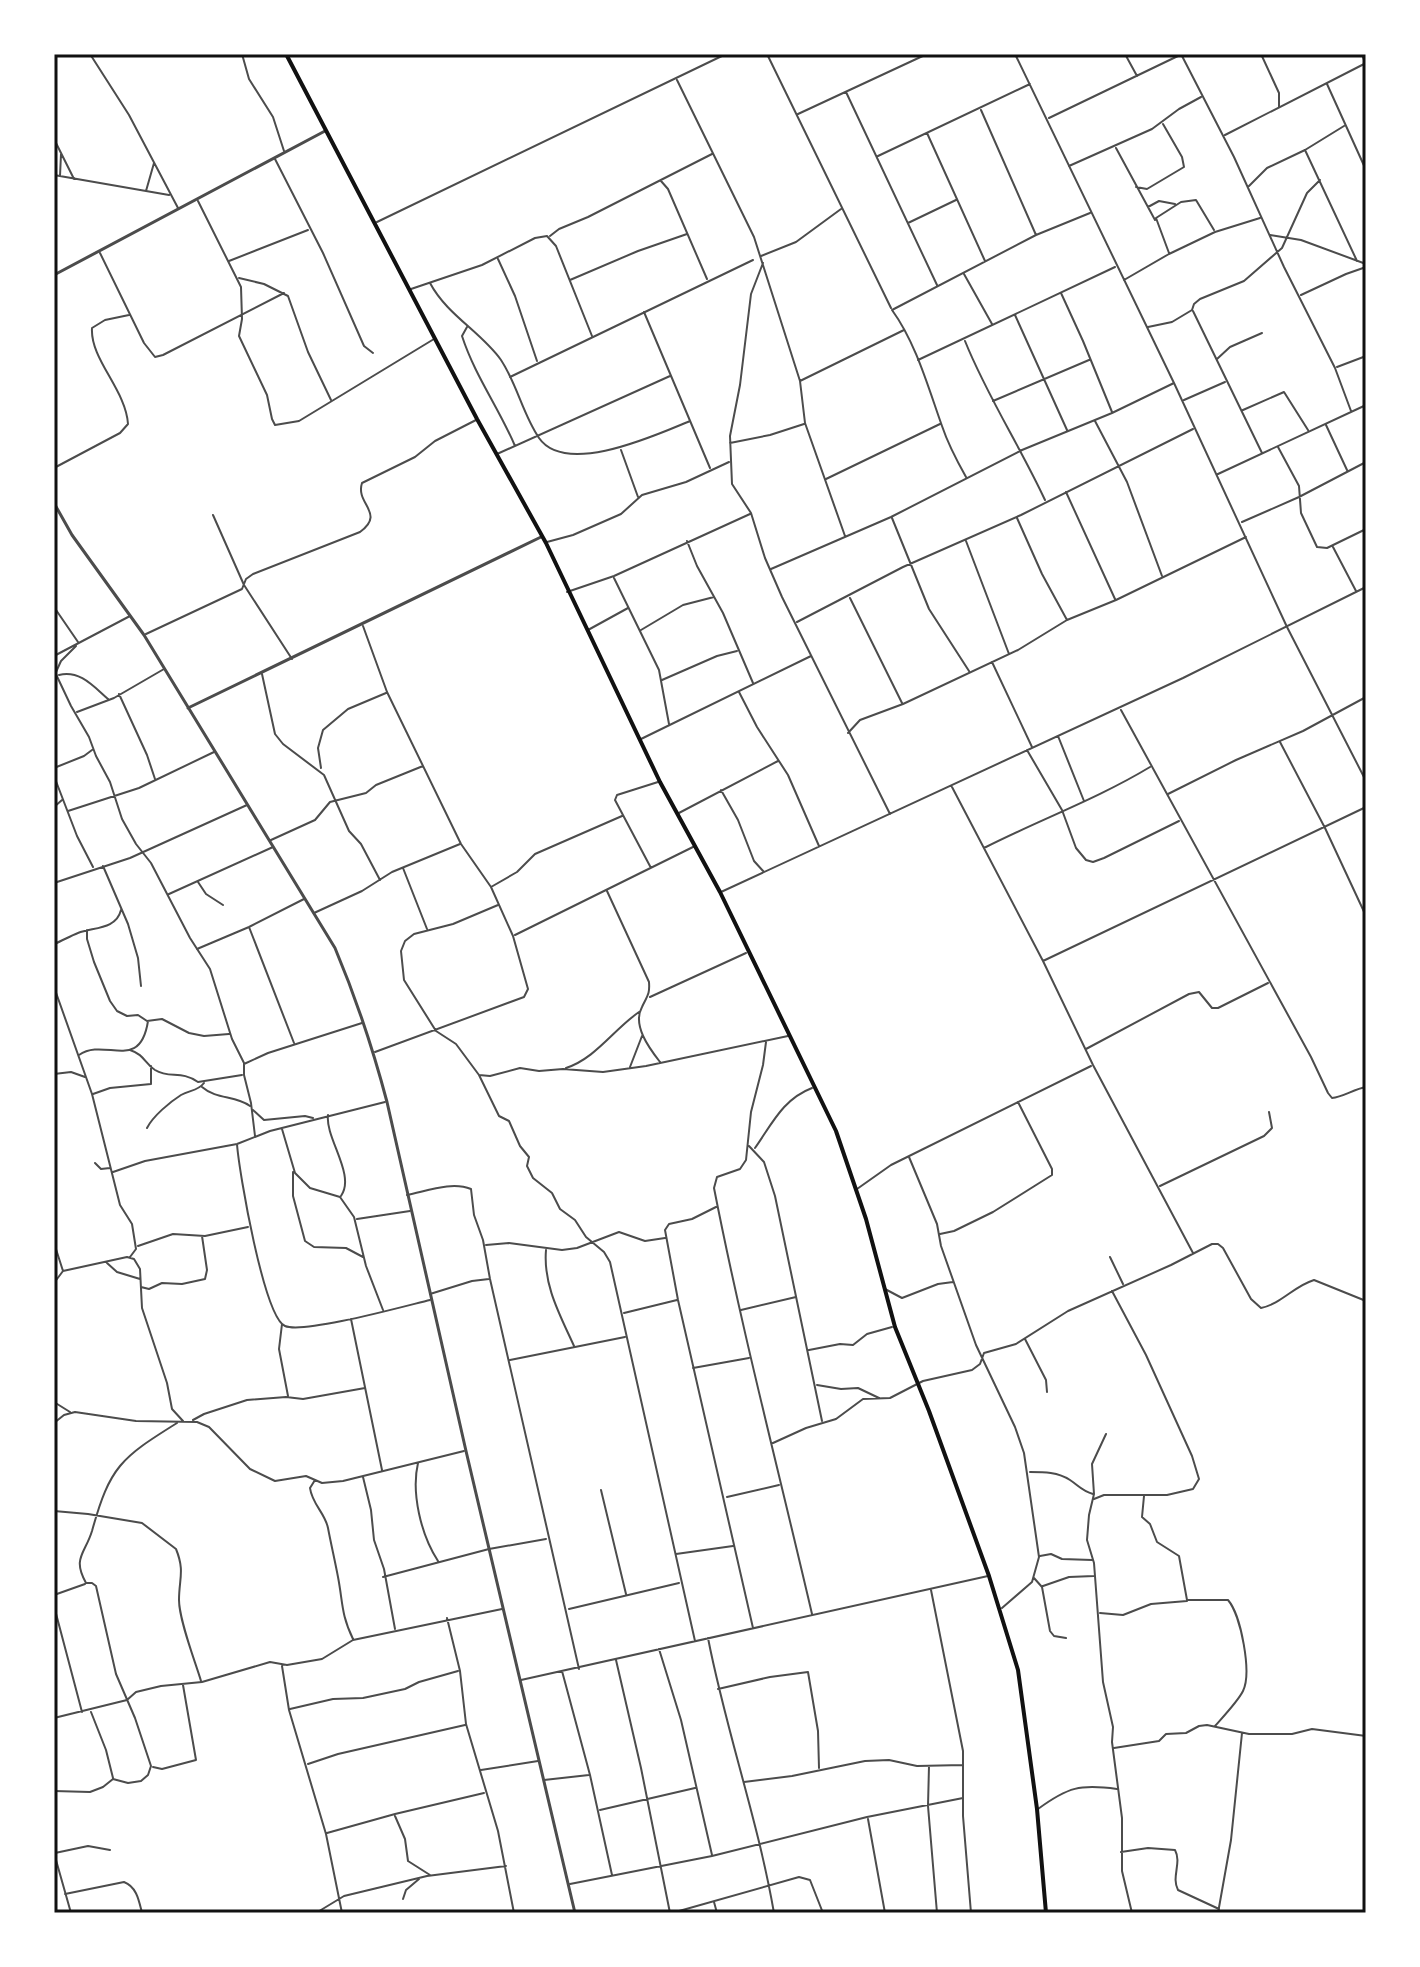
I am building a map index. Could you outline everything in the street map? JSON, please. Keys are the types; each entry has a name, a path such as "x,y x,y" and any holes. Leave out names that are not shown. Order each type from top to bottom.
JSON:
{"highway":[{"path":"286,54 477,419 546,543 660,782 720,892 836,1131 857,1189 895,1327 1001,1609 1018,1670 1047,1911"}],"street":[{"path":"90,54 129,115 178,208"},
{"path":"242,54 249,79 273,117 285,152"},
{"path":"376,222 726,54"},
{"path":"767,54 904,330 967,479"},
{"path":"797,115 927,54"},
{"path":"1015,54 1183,401 1287,627 1366,781"},
{"path":"1125,54 1137,76"},
{"path":"1047,119 1181,54 1335,368 1351,411"},
{"path":"1261,54 1279,93 1279,108"},
{"path":"1223,135 1366,63 1362,54"},
{"path":"677,79 763,263 800,381 805,423 845,537"},
{"path":"876,157 1030,84"},
{"path":"1327,84 1366,170"},
{"path":"846,92 938,286"},
{"path":"1069,166 1162,123 1179,109 1202,97"},
{"path":"980,109 1036,235"},
{"path":"1136,187 1147,189 1184,167 1182,157 1162,123"},
{"path":"1248,187 1267,168 1344,126"},
{"path":"54,275 325,131"},
{"path":"927,132 985,261"},
{"path":"54,139 74,180"},
{"path":"1115,146 1156,221 1169,254"},
{"path":"1305,150 1334,218 1357,261"},
{"path":"60,177 61,152"},
{"path":"410,289 498,258 535,238 549,237 559,229 713,153"},
{"path":"274,158 323,253 364,346 373,353"},
{"path":"146,192 155,161"},
{"path":"54,175 171,195"},
{"path":"667,186 669,175"},
{"path":"659,180 667,186 708,280"},
{"path":"1147,327 1170,323 1192,310 1195,302 1248,278 1287,239 1307,193 1320,180"},
{"path":"197,198 242,289 239,336 267,395 273,423 282,425 299,421 435,338"},
{"path":"907,224 958,200"},
{"path":"1156,221 1158,216 1177,204 1196,200 1215,232"},
{"path":"1148,208 1157,201 1177,204"},
{"path":"760,256 796,242 842,208"},
{"path":"892,310 1036,235 1091,213"},
{"path":"1123,280 1215,232 1262,218"},
{"path":"229,261 309,230"},
{"path":"569,281 687,234"},
{"path":"1269,234 1301,240 1366,266"},
{"path":"549,237 558,250 593,336"},
{"path":"99,251 151,354 158,357 284,293"},
{"path":"498,258 515,296 537,362"},
{"path":"509,377 753,260"},
{"path":"763,263 751,294 730,443 732,484 751,513 770,570 891,815"},
{"path":"918,360 1116,266"},
{"path":"1299,296 1366,266"},
{"path":"964,274 992,326"},
{"path":"237,277 266,285 289,298 308,352 332,401"},
{"path":"430,283 438,296 499,357 538,438 551,448 567,453 620,448 690,421"},
{"path":"1060,293 1112,413"},
{"path":"1192,310 1263,454"},
{"path":"644,311 711,469"},
{"path":"1015,314 1067,431"},
{"path":"54,468 120,433 128,424 121,397 95,348 91,334 92,328 100,322 130,315"},
{"path":"467,327 462,336 469,358 515,448"},
{"path":"800,381 904,330"},
{"path":"1217,360 1230,347 1262,333"},
{"path":"965,340 993,401 1022,450 1046,501"},
{"path":"1335,368 1366,356"},
{"path":"993,401 1090,359"},
{"path":"497,454 670,376"},
{"path":"1183,401 1227,381"},
{"path":"770,570 891,517 1022,450 1112,413 1174,383"},
{"path":"1242,410 1284,392 1309,432"},
{"path":"1216,474 1366,405"},
{"path":"144,635 242,589 253,574 360,532 369,525 370,518 360,491 362,483 415,457 435,441 477,419"},
{"path":"1094,420 1119,465 1163,577"},
{"path":"730,443 805,423"},
{"path":"825,479 941,423"},
{"path":"1326,425 1347,471"},
{"path":"795,623 910,564 1016,517 1195,428"},
{"path":"1278,447 1298,484 1301,513 1312,541 1321,548 1366,529"},
{"path":"620,448 638,498"},
{"path":"546,543 621,514 638,498 686,482 730,461"},
{"path":"1240,523 1366,462"},
{"path":"1065,491 1116,600"},
{"path":"54,503 72,535 166,669 335,948 364,1022 387,1102 575,1913"},
{"path":"567,592 614,576 751,513"},
{"path":"213,515 244,585 292,659"},
{"path":"891,517 932,614 969,671"},
{"path":"1016,517 1067,620"},
{"path":"848,733 860,720 903,704 1009,654 1067,620 1116,600 1247,536"},
{"path":"188,708 542,537"},
{"path":"965,540 1009,654"},
{"path":"687,541 753,684"},
{"path":"1332,545 1357,592"},
{"path":"614,576 662,680 669,725"},
{"path":"720,892 1119,708 1366,587"},
{"path":"848,596 903,704"},
{"path":"640,630 683,605 715,597"},
{"path":"54,607 78,644"},
{"path":"587,630 628,608"},
{"path":"54,656 131,615"},
{"path":"363,625 387,692 461,844 491,887 513,936 528,989 526,995 374,1053"},
{"path":"78,644 61,661 56,673 94,749 122,819 210,969 230,1034 244,1064 255,1136"},
{"path":"662,680 717,656 738,651"},
{"path":"640,739 811,656"},
{"path":"991,661 1032,747"},
{"path":"75,713 109,700 166,669"},
{"path":"56,673 76,674 109,700"},
{"path":"261,673 277,738 322,771"},
{"path":"380,880 361,844 349,831 322,771 318,748 323,730 348,709 387,692"},
{"path":"739,692 794,788 820,847"},
{"path":"119,694 155,780"},
{"path":"1167,795 1366,697"},
{"path":"1119,708 1328,1093 1332,1098 1366,1087"},
{"path":"1058,736 1084,802"},
{"path":"1280,742 1366,916"},
{"path":"54,767 94,749"},
{"path":"1027,750 1062,810 1076,848 1089,862 1124,850 1180,820"},
{"path":"62,799 56,806 67,810 115,797 214,752"},
{"path":"676,814 779,761"},
{"path":"270,841 315,820 327,804 337,799 366,793 376,785 423,766"},
{"path":"982,849 1084,802 1152,766"},
{"path":"54,776 93,868"},
{"path":"652,869 616,802 617,795 660,782"},
{"path":"951,786 1193,1253"},
{"path":"721,790 738,820 754,861 765,873"},
{"path":"54,883 144,852 248,805"},
{"path":"1043,961 1366,807"},
{"path":"491,887 517,872 535,854 622,816"},
{"path":"313,913 362,891 403,867 461,844"},
{"path":"169,895 274,846"},
{"path":"513,936 695,846"},
{"path":"103,866 136,950 141,986"},
{"path":"403,867 427,930"},
{"path":"198,881 206,894 223,905"},
{"path":"564,1069 586,1060 622,1024 641,1011 649,997 649,982 644,969 607,891"},
{"path":"197,949 305,899"},
{"path":"498,905 453,924 414,934 405,941 401,951 401,969 404,980 436,1031 456,1044 479,1075 499,1116 509,1121 514,1136 529,1157 527,1164 530,1174 552,1193 560,1209 575,1220 610,1262 695,1641"},
{"path":"54,944 116,920 121,907"},
{"path":"249,927 294,1044"},
{"path":"87,930 89,949 113,1006 121,1014 138,1015 148,1021 162,1019 180,1031 204,1036 230,1034"},
{"path":"649,997 748,952"},
{"path":"1085,1049 1194,992 1201,993 1212,1008 1218,1008 1269,983"},
{"path":"54,987 92,1094 121,1209 132,1224 137,1247"},
{"path":"641,1011 643,1035 660,1063"},
{"path":"79,1056 92,1049 120,1053 130,1050 146,1036 148,1021"},
{"path":"244,1064 364,1022"},
{"path":"629,1068 643,1035"},
{"path":"479,1075 490,1076 514,1069 595,1072 629,1068 789,1035"},
{"path":"766,1042 743,1167 719,1176 714,1188 750,1358 812,1614"},
{"path":"130,1050 142,1055 150,1066 162,1073 183,1074 198,1082 244,1075"},
{"path":"857,1189 891,1165 1093,1065"},
{"path":"92,1094 105,1088 151,1084 150,1066"},
{"path":"54,1074 71,1072 86,1077"},
{"path":"147,1128 178,1098 202,1087 205,1082"},
{"path":"202,1087 213,1095 237,1098 252,1107 264,1120 305,1116 314,1119"},
{"path":"754,1149 782,1107 797,1095 815,1087"},
{"path":"95,1163 101,1169 112,1170 237,1144 328,1115 387,1102"},
{"path":"939,1234 954,1231 993,1212 1052,1175 1052,1169 1018,1102"},
{"path":"1159,1187 1264,1136 1272,1128 1269,1112"},
{"path":"328,1115 340,1154 345,1186 340,1197"},
{"path":"282,1128 293,1171 293,1196 305,1241 314,1247 346,1248 364,1258"},
{"path":"237,1144 250,1226 271,1305 282,1324 291,1328 431,1300"},
{"path":"749,1146 764,1162 772,1185 822,1423"},
{"path":"909,1157 923,1187 941,1249 981,1357 1015,1427 1027,1472 1039,1557 1034,1578 1001,1609"},
{"path":"293,1171 310,1188 340,1197 355,1220 364,1258 383,1311"},
{"path":"407,1195 444,1187 468,1186 472,1192 474,1215 485,1245 490,1279 579,1669"},
{"path":"717,1207 692,1219 669,1224 666,1237 753,1628"},
{"path":"355,1220 411,1211"},
{"path":"63,1271 130,1257 137,1247 173,1234 202,1236 250,1226"},
{"path":"54,1231 63,1271 54,1283"},
{"path":"485,1245 509,1243 562,1250 619,1232 645,1241 666,1237"},
{"path":"140,1287 149,1289 162,1283 182,1284 205,1279 207,1270 202,1236"},
{"path":"773,1443 842,1416 863,1399 890,1398 917,1383 972,1370 988,1351 1016,1344 1068,1311 1210,1244 1221,1246 1251,1299 1261,1308 1314,1280 1366,1301"},
{"path":"546,1249 544,1265 551,1294 574,1346"},
{"path":"130,1257 140,1269 142,1308 167,1383 172,1409 184,1421"},
{"path":"1110,1257 1123,1285"},
{"path":"106,1262 113,1270 141,1279"},
{"path":"430,1294 468,1282 490,1279"},
{"path":"884,1288 902,1298 938,1284 954,1282"},
{"path":"1093,1499 1104,1495 1167,1495 1191,1490 1197,1486 1199,1479 1192,1456 1146,1355 1112,1291"},
{"path":"741,1310 797,1297"},
{"path":"622,1314 678,1300"},
{"path":"351,1318 383,1471"},
{"path":"282,1324 279,1349 288,1397"},
{"path":"808,1350 840,1344 853,1345 867,1334 895,1327"},
{"path":"509,1361 626,1337"},
{"path":"1024,1338 1046,1380 1047,1392"},
{"path":"693,1368 750,1358"},
{"path":"815,1385 858,1388 880,1399"},
{"path":"192,1421 242,1401 288,1397 303,1399 365,1388"},
{"path":"54,1402 71,1412 177,1423"},
{"path":"54,1423 71,1412"},
{"path":"86,1583 79,1560 91,1535 103,1491 126,1458 177,1423 192,1421 209,1427 234,1455 260,1476 275,1481 306,1476 325,1483 363,1477 466,1451"},
{"path":"1106,1434 1092,1464 1094,1494 1087,1540 1093,1560 1103,1682 1112,1725 1122,1828 1120,1852 1132,1913"},
{"path":"418,1463 416,1493 430,1545 439,1562"},
{"path":"1027,1472 1058,1474 1073,1482 1081,1491 1094,1494"},
{"path":"363,1477 374,1540 384,1569 383,1577 396,1631"},
{"path":"315,1480 310,1488 311,1495 327,1524 339,1580 342,1615 353,1640"},
{"path":"725,1497 780,1484"},
{"path":"601,1490 626,1595"},
{"path":"1145,1495 1142,1517 1150,1524 1157,1542 1179,1556 1188,1600"},
{"path":"54,1511 142,1523 176,1549 182,1577 179,1599 181,1615 202,1682"},
{"path":"383,1577 489,1549 548,1539"},
{"path":"674,1555 734,1546"},
{"path":"1039,1557 1051,1554 1062,1559 1093,1560"},
{"path":"520,1680 989,1576"},
{"path":"1042,1587 1069,1577 1094,1576"},
{"path":"1034,1578 1042,1587 1050,1631 1054,1636 1066,1638"},
{"path":"567,1609 680,1582"},
{"path":"54,1595 86,1583 96,1586 112,1658 151,1766 148,1775 141,1781 128,1783 113,1779"},
{"path":"931,1588 956,1702 964,1765 963,1798 971,1913"},
{"path":"1099,1613 1123,1615 1151,1604 1228,1600 1234,1607 1241,1628 1246,1662 1244,1688 1215,1726"},
{"path":"54,1606 82,1712"},
{"path":"54,1718 127,1700 134,1693 202,1682 270,1662 282,1665 326,1657 353,1640 447,1618 503,1609"},
{"path":"447,1618 460,1671 466,1724 506,1866 514,1913"},
{"path":"708,1638 718,1689 760,1844 774,1913"},
{"path":"659,1649 667,1667 712,1856"},
{"path":"616,1660 671,1913 796,1877 809,1879 823,1913"},
{"path":"282,1665 289,1710 326,1834 342,1913"},
{"path":"289,1710 333,1699 363,1698 405,1689 460,1671"},
{"path":"562,1671 590,1775 612,1876"},
{"path":"718,1689 807,1671 817,1720 819,1770"},
{"path":"151,1766 162,1769 196,1760 183,1684"},
{"path":"91,1709 113,1779"},
{"path":"307,1765 338,1754 466,1724"},
{"path":"1113,1748 1157,1742 1166,1734 1186,1733 1203,1725 1242,1733 1292,1734 1317,1729 1366,1736"},
{"path":"1120,1852 1148,1848 1175,1850 1178,1856 1174,1881 1178,1890 1218,1911 1231,1840 1242,1733"},
{"path":"479,1771 539,1760"},
{"path":"744,1782 856,1762 889,1760 917,1766 964,1765"},
{"path":"929,1765 928,1806 937,1913"},
{"path":"543,1780 590,1775"},
{"path":"54,1791 90,1792 113,1779"},
{"path":"598,1810 696,1787"},
{"path":"1037,1809 1065,1790 1092,1787 1118,1789"},
{"path":"326,1834 485,1792"},
{"path":"568,1884 712,1856 867,1817 963,1798"},
{"path":"395,1814 405,1839 408,1861 431,1875"},
{"path":"867,1817 885,1913"},
{"path":"71,1913 54,1853 88,1846 110,1850"},
{"path":"316,1913 339,1897 431,1875 506,1866"},
{"path":"403,1899 406,1890 420,1878"},
{"path":"65,1894 124,1882 132,1886 142,1913"},
{"path":"714,1902 717,1913"}]}
